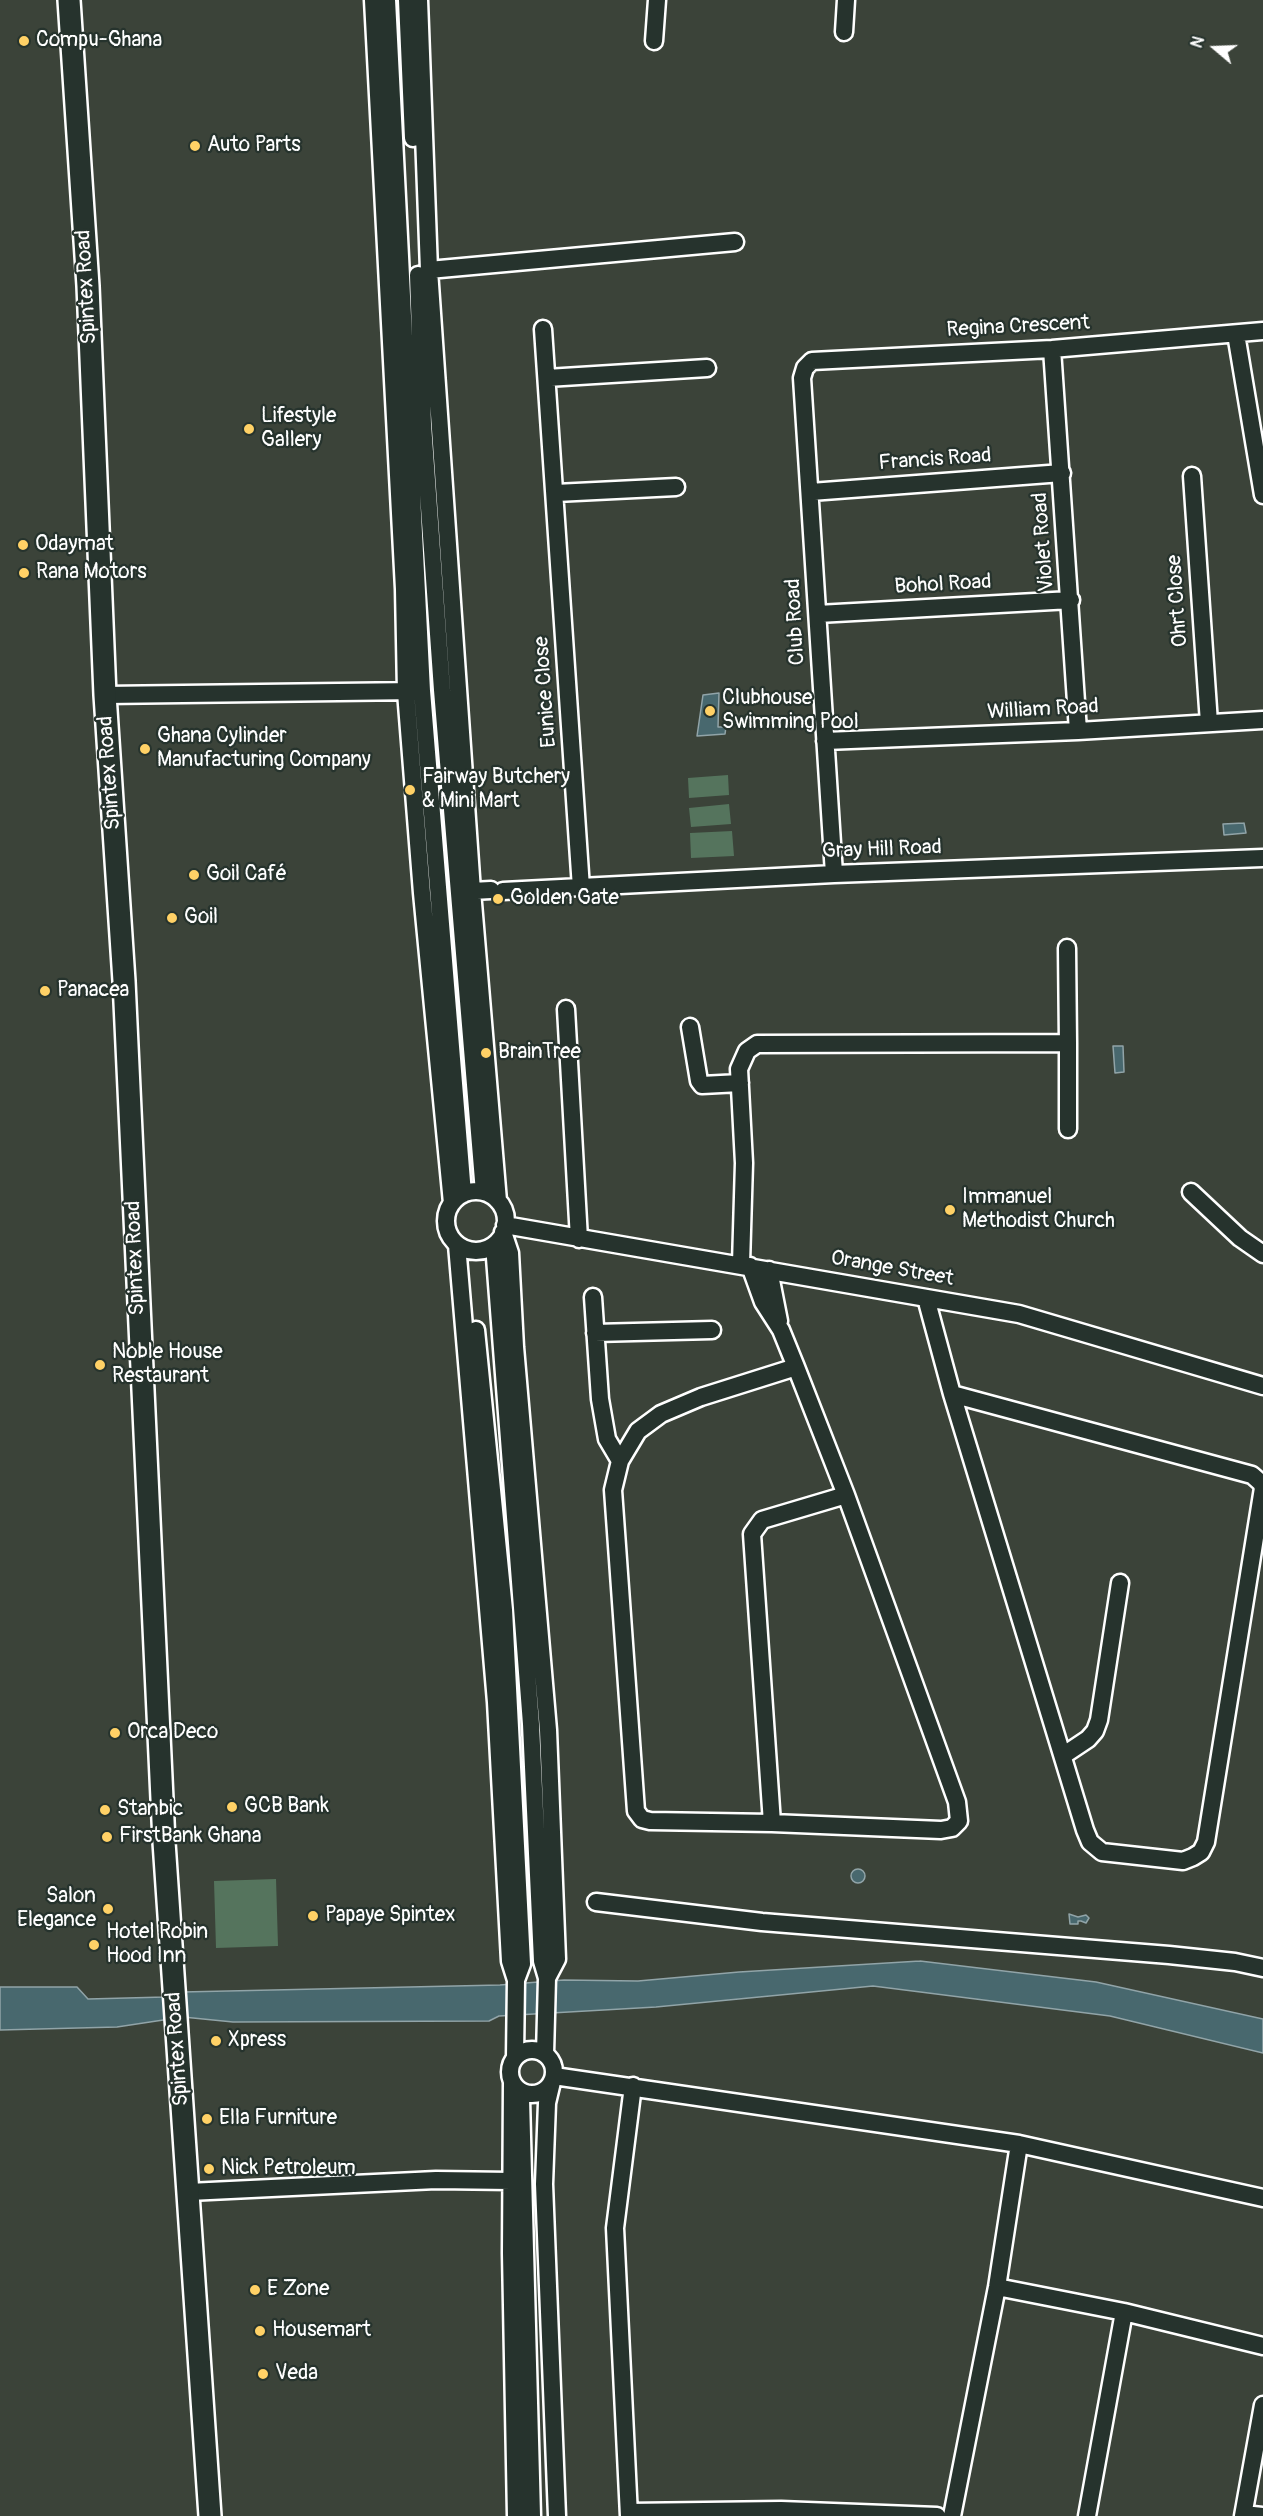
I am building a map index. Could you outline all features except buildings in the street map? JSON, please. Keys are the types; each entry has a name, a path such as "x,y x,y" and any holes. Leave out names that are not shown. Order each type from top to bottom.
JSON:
{"main road":[{"name":"Spintex Road","path":"69,0 88,286 105,695 124,981 148,1526 173,1990 210,2516"}],"street":[{"path":"374,0 402,566 414,691"},
{"path":"387,0 423,905 458,1198 446,1215 446,1228 462,1248 496,1702 510,1961 516,1980 515,2057 510,2069 516,2087 532,2516"},
{"path":"407,0 423,424 442,690 491,1196 504,1212 501,1234 510,1253 515,1347 548,1730 557,1959 547,1978 545,2054"},
{"path":"419,0 429,270 491,1196"},
{"path":"654,41 657,0"},
{"path":"844,32 846,0"},
{"path":"429,270 735,242"},
{"name":"Eunice Close","path":"543,329 556,493 581,888"},
{"name":"Regina Crescent","path":"805,368 812,361 1052,349 1263,331"},
{"path":"1236,334 1263,495"},
{"name":"Violet Road","path":"1052,349 1071,600 1078,731"},
{"path":"547,378 707,368"},
{"name":"Club Road","path":"805,368 802,378 834,874"},
{"name":"Francis Road","path":"811,492 1062,473"},
{"name":"Ohrt Close","path":"1192,476 1209,723"},
{"path":"556,493 676,487"},
{"name":"Bohol Road","path":"818,614 1071,600"},
{"path":"105,695 442,690"},
{"name":"William Road","path":"825,741 1078,731 1263,720"},
{"name":"Gray Hill Road","path":"472,891 581,888 834,874 1263,858"},
{"path":"1067,948 1068,1129"},
{"path":"566,1010 579,1239"},
{"path":"690,1027 699,1081 702,1085 740,1083"},
{"path":"796,1367 701,1397 661,1414 638,1431 620,1461 613,1490 636,1811 642,1819 650,1821 941,1830 952,1828 959,1821 957,1802 846,1495 796,1367 781,1330 763,1302 746,1265 739,1069 747,1051 758,1044 1068,1043"},
{"path":"1191,1192 1240,1238 1263,1254"},
{"path":"458,1198 491,1196"},
{"path":"462,1248 481,1251 501,1234"},
{"name":"Orange Street","path":"501,1234 579,1239 746,1265 1019,1314 1263,1386"},
{"path":"769,1270 781,1330"},
{"path":"593,1297 600,1399 607,1439 620,1461"},
{"path":"926,1298 952,1394 1085,1830 1096,1848 1102,1852 1183,1860 1201,1852 1206,1842 1263,1488 1261,1483 1252,1475 952,1394"},
{"path":"595,1333 712,1330"},
{"path":"772,1823 752,1534 762,1520 846,1495"},
{"path":"1064,1755 1088,1739 1095,1731 1099,1720 1120,1583"},
{"path":"596,1902 762,1922 1169,1955 1235,1962 1263,1968"},
{"path":"515,2057 526,2050 533,2050 545,2054 553,2064 553,2079 547,2103 544,2184 557,2516"},
{"path":"516,2087 528,2095 542,2093 553,2079"},
{"path":"553,2079 633,2086 1019,2144 1263,2198"},
{"path":"633,2086 615,2228 629,2514 781,2513 937,2516"},
{"path":"516,2087 511,2181 516,2516"},
{"path":"952,2516 997,2287 1019,2144"},
{"path":"189,2192 392,2182 511,2181"},
{"path":"997,2287 1124,2312 1263,2346"},
{"path":"1087,2516 1124,2312"},
{"path":"1263,2405 1243,2515 1263,2516"}],"green space":[{"path":"728,775 729,795 689,798 688,778"},
{"path":"729,804 731,824 691,827 689,808"},
{"path":"732,831 734,856 691,858 690,833"},
{"path":"276,1879 278,1946 216,1948 214,1881"}],"water":[{"name":"Clubhouse Swimming Pool","path":"719,693 718,727 726,727 725,734 697,736 703,695"},
{"path":"1244,823 1246,833 1224,835 1223,824"},
{"path":"1113,1046 1123,1046 1124,1072 1115,1073"},
{"path":"858,1869 863,1871 865,1876 863,1881 858,1883 853,1881 851,1876 853,1871"},
{"path":"1069,1914 1078,1917 1086,1915 1089,1918 1086,1923 1078,1921 1078,1924 1070,1924"},
{"path":"920,1961 1096,1982 1263,2019 1263,2053 1110,2016 873,1986 656,2007 499,2016 489,2021 233,2022 183,2017 117,2027 0,2030 0,1987 77,1987 88,1999 165,1997 182,1992 500,1985 564,1980 638,1981 739,1972"}],"place":[{"name":"Compu-Ghana","path":"24,41"},
{"name":"Auto Parts","path":"195,146"},
{"name":"Lifestyle Gallery","path":"249,429"},
{"name":"Odaymat","path":"23,545"},
{"name":"Rana Motors","path":"24,573"},
{"name":"Clubhouse Swimming Pool","path":"710,711"},
{"name":"Ghana Cylinder Manufacturing Company","path":"145,749"},
{"name":"Fairway Butchery & Mini Mart","path":"410,790"},
{"name":"Goil Café","path":"194,875"},
{"name":"Golden Gate","path":"498,899"},
{"name":"Goil","path":"172,918"},
{"name":"Panacea","path":"45,991"},
{"name":"BrainTree","path":"486,1053"},
{"name":"Immanuel Methodist Church","path":"950,1210"},
{"name":"Noble House Restaurant","path":"100,1365"},
{"name":"Orca Deco","path":"115,1733"},
{"name":"GCB Bank","path":"232,1807"},
{"name":"Stanbic","path":"105,1810"},
{"name":"FirstBank Ghana","path":"107,1837"},
{"name":"Salon Elegance","path":"108,1909"},
{"name":"Papaye Spintex","path":"313,1916"},
{"name":"Hotel Robin Hood Inn","path":"94,1945"},
{"name":"Xpress","path":"216,2041"},
{"name":"Ella Furniture","path":"207,2119"},
{"name":"Nick Petroleum","path":"209,2169"},
{"name":"E Zone","path":"255,2290"},
{"name":"Housemart","path":"260,2331"},
{"name":"Veda","path":"263,2374"}]}
